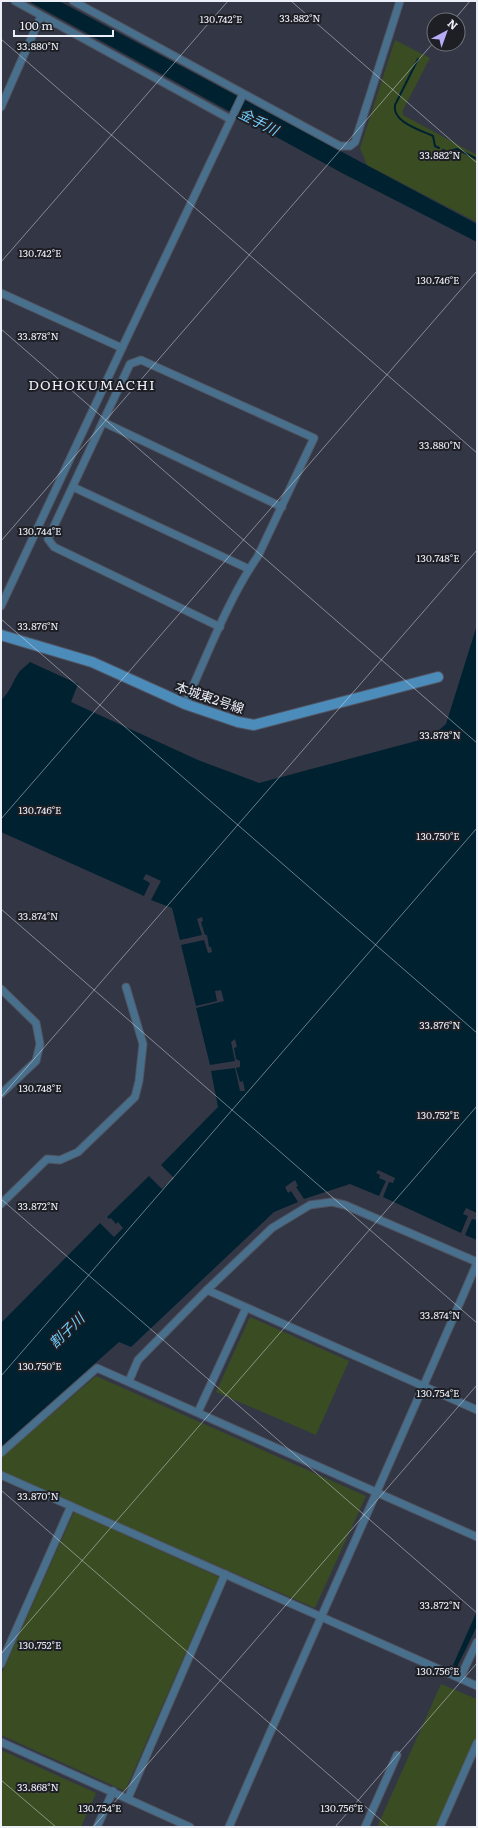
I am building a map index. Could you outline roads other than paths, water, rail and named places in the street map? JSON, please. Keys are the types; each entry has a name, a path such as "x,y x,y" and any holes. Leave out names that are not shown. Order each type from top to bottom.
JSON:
{"street":[{"path":"15,1 231,117"},
{"path":"73,1 242,95 340,146 350,146 355,142 400,1"},
{"path":"1,107 41,16"},
{"path":"1,606 242,95"},
{"path":"1,293 122,348"},
{"path":"185,704 220,627 249,569 258,556 314,438 141,360 130,364 48,539 54,547 220,627"},
{"path":"103,422 282,507"},
{"path":"73,487 249,569"},
{"name":"本城東2号線","path":"1,635 92,662 185,704 238,722 254,725 438,677"},
{"path":"1,1204 47,1158 60,1160 78,1152 135,1097 139,1081 143,1044 126,987"},
{"path":"1,989 36,1023 40,1044 36,1061 1,1094"},
{"path":"128,1381 138,1360 207,1290 272,1228 310,1205 332,1202 359,1209 477,1263 378,1493 229,1827"},
{"path":"207,1290 477,1410"},
{"path":"198,1412 246,1308"},
{"path":"1,1453 97,1368 477,1537"},
{"path":"1,1475 477,1686"},
{"path":"1,1664 71,1506"},
{"path":"128,1798 225,1574"},
{"path":"460,1678 477,1642"},
{"path":"1,1742 190,1827"},
{"path":"440,1827 477,1743"},
{"path":"365,1827 397,1756"},
{"path":"97,1827 112,1791"}],"water":[{"name":"金手川","path":"28,1 59,1 477,224 477,242 342,173"},
{"name":"割子川","path":"477,625 477,1213 466,1208 463,1214 468,1216 461,1233 383,1197 389,1182 393,1183 395,1178 378,1170 376,1173 380,1175 379,1178 386,1181 379,1196 350,1184 304,1199 296,1187 298,1186 295,1180 285,1187 288,1193 291,1191 298,1202 274,1212 131,1347 119,1342 1,1447 1,1323 100,1223 114,1237 123,1228 118,1222 116,1224 111,1218 109,1219 107,1217 149,1176 162,1189 174,1178 161,1165 218,1107 211,1071 235,1068 240,1091 245,1091 243,1081 240,1082 236,1068 240,1067 240,1061 236,1059 234,1048 237,1047 235,1039 231,1042 235,1061 210,1065 196,1008 224,1001 221,990 215,991 217,1001 196,1006 181,945 204,940 208,953 212,952 201,922 203,921 202,917 197,919 202,935 180,940 172,908 151,900 161,881 146,874 143,879 150,883 144,896 1,832 1,700 7,694 20,671 30,662 78,684 71,702 198,760 259,783 431,737 446,724"},
{"path":"472,1219 477,1220 477,1240 465,1235"},
{"path":"477,1611 477,1626 457,1667 453,1665"}],"waterway":[{"path":"418,59 395,105 395,111 402,121 408,125 433,136 435,146 439,148"},
{"path":"443,150 447,152 457,149 477,159"}],"district":[{"name":"DOHOKUMACHI","path":"92,384"}]}
